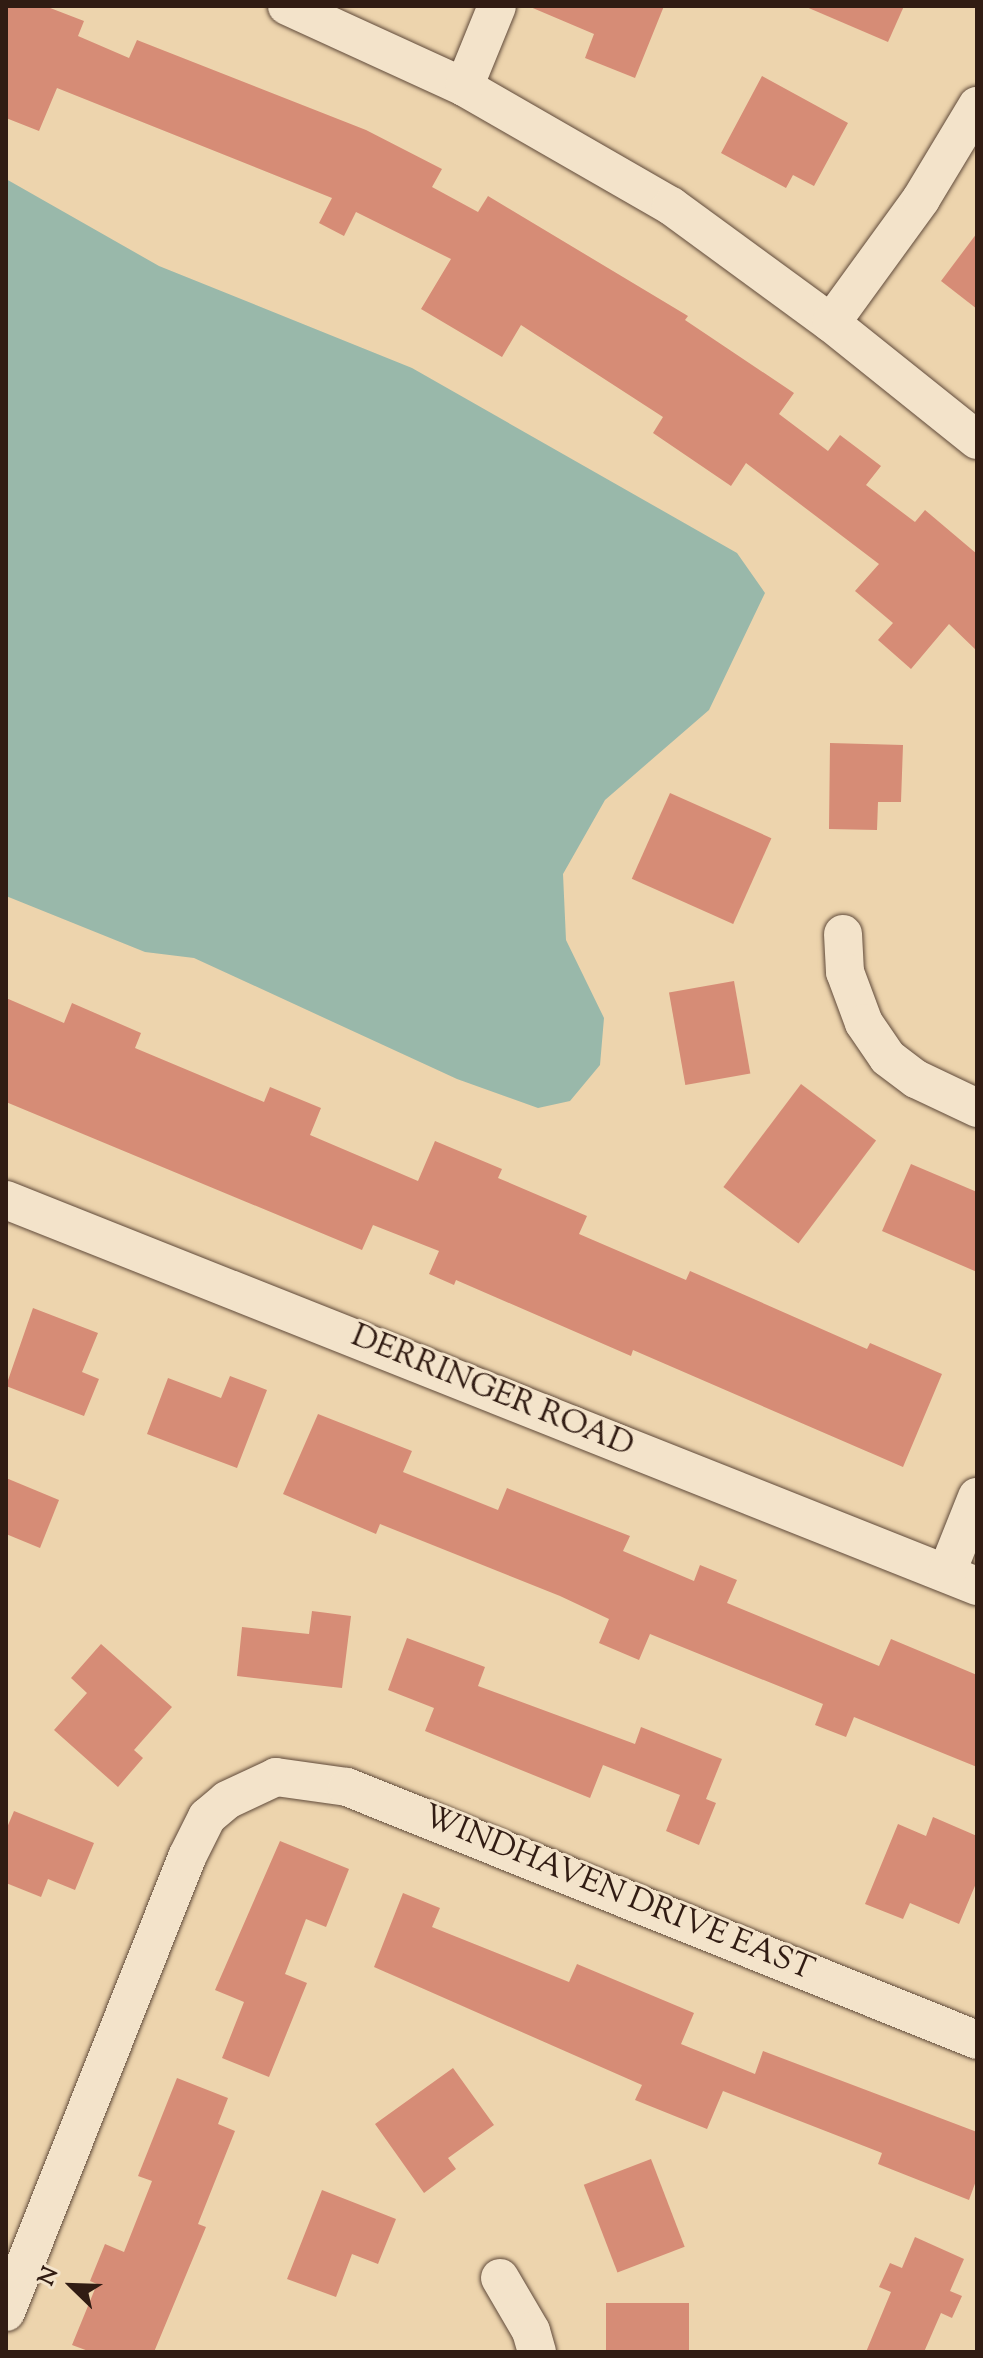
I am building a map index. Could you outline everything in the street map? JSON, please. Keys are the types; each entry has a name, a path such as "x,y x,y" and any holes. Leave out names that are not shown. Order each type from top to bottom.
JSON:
{"street":[{"path":"287,6 464,87 671,206 831,323 977,440"},
{"path":"464,87 497,6"},
{"path":"831,323 921,199 977,106"},
{"path":"843,934 845,972 864,1023 888,1058 916,1079 977,1108"},
{"name":"DERRINGER ROAD","path":"6,1200 962,1579"},
{"path":"962,1579 977,1497"},
{"name":"WINDHAVEN DRIVE EAST","path":"6,2312 187,1857 207,1817 253,1786 276,1777 298,1776 347,1787 977,2040"},
{"path":"500,2278 531,2331 537,2352"}],"shaded area":[{"path":"6,179 159,266 412,368 737,553 765,593 709,710 605,800 563,874 566,940 604,1018 600,1065 570,1101 538,1108 457,1079 194,958 145,952 6,896"}],"building":[{"path":"6,6 45,6 84,21 78,36 129,58 137,40 366,130 442,169 432,187 478,212 488,196 688,316 685,320 794,393 779,414 828,451 840,435 881,466 866,485 915,522 925,510 977,554 977,651 949,624 911,669 878,640 893,623 855,591 879,564 746,463 731,486 653,433 663,417 521,325 502,357 421,309 451,259 356,212 344,236 319,223 332,198 57,88 39,131 6,118"},
{"path":"528,6 664,6 635,78 585,58 594,34"},
{"path":"804,6 904,6 888,42"},
{"path":"762,76 848,123 814,186 793,175 786,188 721,153"},
{"path":"977,233 977,309 941,281"},
{"path":"830,743 903,745 901,802 878,802 877,830 829,829"},
{"path":"670,793 771,838 733,924 632,879"},
{"path":"734,981 750,1074 685,1085 669,992"},
{"path":"6,998 64,1023 72,1003 141,1033 135,1048 264,1102 270,1087 321,1108 310,1135 418,1181 435,1141 502,1169 498,1178 587,1216 579,1234 686,1280 690,1271 867,1349 870,1343 942,1374 903,1467 633,1350 631,1356 456,1280 454,1285 429,1274 439,1251 373,1225 362,1250 6,1102"},
{"path":"801,1084 876,1141 798,1244 723,1187"},
{"path":"911,1164 977,1192 977,1272 882,1231"},
{"path":"33,1308 98,1333 82,1372 99,1379 84,1416 6,1386"},
{"path":"230,1376 267,1390 237,1468 147,1434 168,1378 221,1398"},
{"path":"318,1414 412,1451 403,1472 498,1510 507,1488 630,1536 623,1551 694,1581 700,1565 737,1580 727,1603 879,1666 891,1639 977,1675 977,1767 854,1717 846,1737 815,1725 823,1704 650,1634 639,1660 599,1643 609,1619 560,1596 380,1524 376,1534 283,1494"},
{"path":"6,1478 59,1500 40,1548 6,1534"},
{"path":"312,1611 351,1616 342,1688 237,1676 242,1627 309,1634"},
{"path":"407,1638 485,1667 478,1686 635,1744 641,1727 722,1759 706,1799 716,1803 699,1845 666,1831 680,1795 603,1765 590,1798 425,1731 434,1708 388,1690"},
{"path":"101,1644 172,1707 134,1750 143,1758 118,1787 54,1730 87,1693 71,1678"},
{"path":"14,1811 94,1843 75,1890 48,1879 41,1897 6,1883 6,1830"},
{"path":"933,1817 977,1836 977,1881 959,1924 910,1903 903,1919 865,1904 898,1824 926,1836"},
{"path":"280,1841 349,1869 326,1927 306,1919 285,1974 307,1983 269,2077 222,2058 244,2002 215,1990"},
{"path":"403,1893 440,1908 432,1927 569,1982 577,1964 694,2013 681,2044 755,2074 763,2051 977,2132 977,2178 969,2200 878,2164 882,2153 723,2091 707,2129 635,2100 642,2085 374,1967"},
{"path":"453,2068 494,2125 448,2158 456,2169 424,2193 375,2124"},
{"path":"177,2078 228,2098 218,2124 235,2131 198,2224 206,2227 154,2352 91,2352 72,2345 97,2284 90,2281 105,2244 124,2252 152,2181 138,2176"},
{"path":"651,2159 685,2247 617,2273 584,2185"},
{"path":"322,2190 396,2219 378,2264 352,2254 336,2297 287,2279"},
{"path":"915,2237 964,2259 950,2291 962,2296 952,2318 941,2313 924,2352 866,2352 891,2292 879,2287 890,2263 902,2268"},
{"path":"606,2303 689,2303 689,2352 606,2352"}]}
